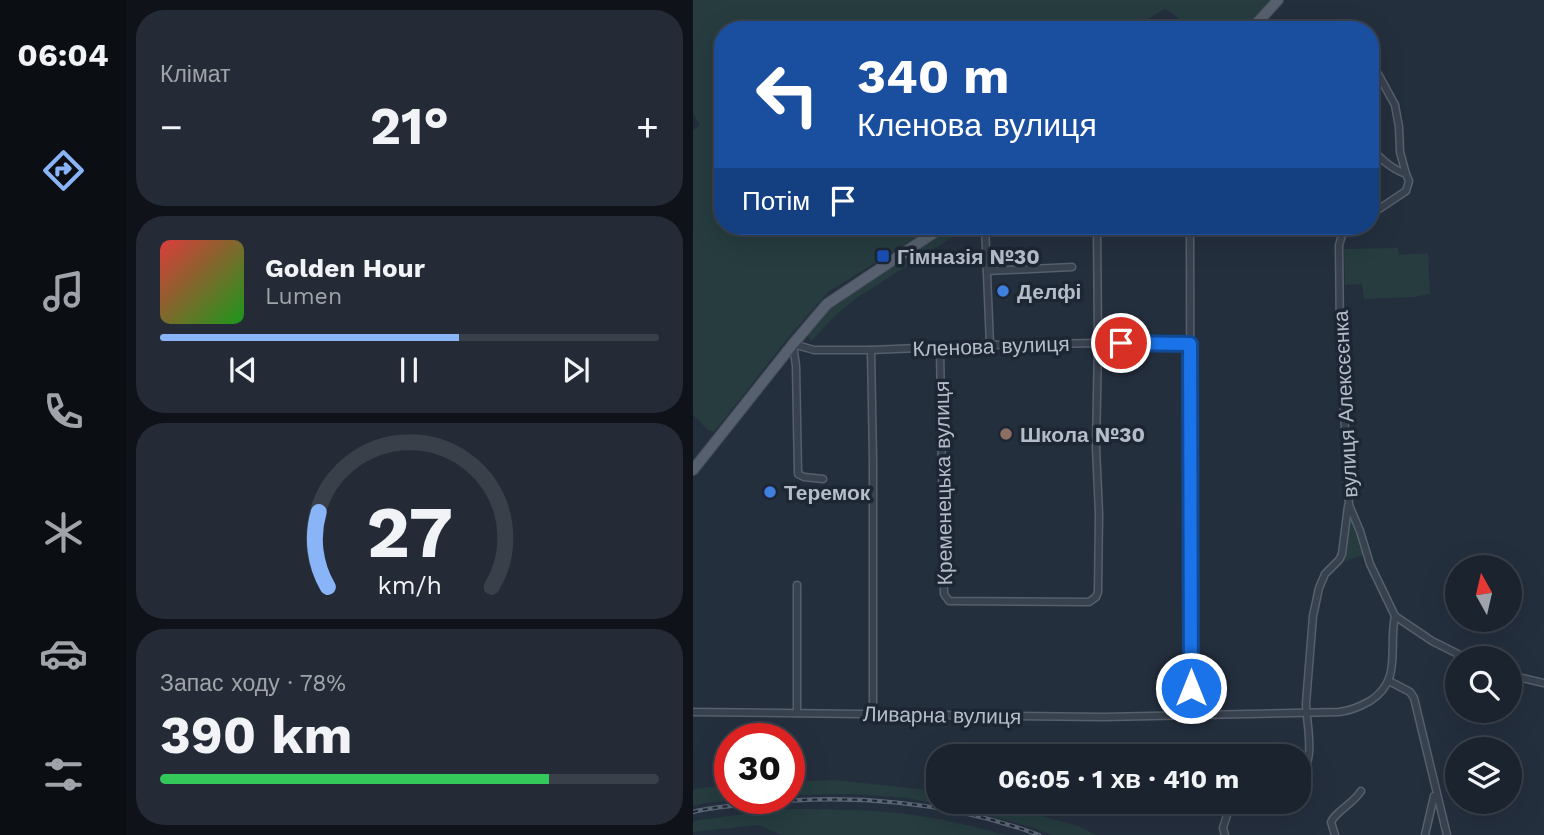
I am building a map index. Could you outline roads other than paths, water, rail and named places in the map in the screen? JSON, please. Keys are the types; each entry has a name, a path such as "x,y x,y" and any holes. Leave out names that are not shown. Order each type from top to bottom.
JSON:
{"main road":[{"path":"1264,21 1278,0"},
{"path":"693,470 832,299 930,235"}],"street":[{"path":"1379,76 1395,105 1400,152 1409,181 1406,191 1379,209"},
{"path":"1379,157 1406,174"},
{"path":"985,235 990,345"},
{"name":"Кременецька вулиця","path":"940,348 944,594 949,601 1089,602 1098,592 1097,235"},
{"path":"1190,235 1191,714"},
{"name":"вулиця Алексєєнка","path":"1342,235 1339,246 1340,334 1349,505 1370,564 1395,616"},
{"path":"987,271 1072,267"},
{"name":"Кленова вулиця","path":"793,344 814,350 1098,343 1190,344"},
{"path":"793,344 796,366 798,474 823,479"},
{"path":"871,350 873,714"},
{"path":"1309,744 1308,720 1305,713 1313,616 1325,574 1342,554 1349,505"},
{"path":"797,585 797,713"},
{"path":"1445,648 1395,616 1389,681 1412,694 1447,835"},
{"path":"1522,678 1544,683"},
{"name":"Ливарна вулиця","path":"693,712 1103,717 1339,712 1354,708 1379,694 1389,681"},
{"path":"1335,835 1331,822 1333,817 1361,791"},
{"path":"1425,835 1435,791"},
{"path":"1225,835 1223,828 1227,814"}],"railway":[{"path":"693,812 788,801 861,800 934,807 1004,823 1039,835"}],"place":[{"name":"Гімназія №30","path":"883,256"},
{"name":"Делфі","path":"1003,291"},
{"name":"Школа №30","path":"1006,434"},
{"name":"Теремок","path":"770,492"}]}
